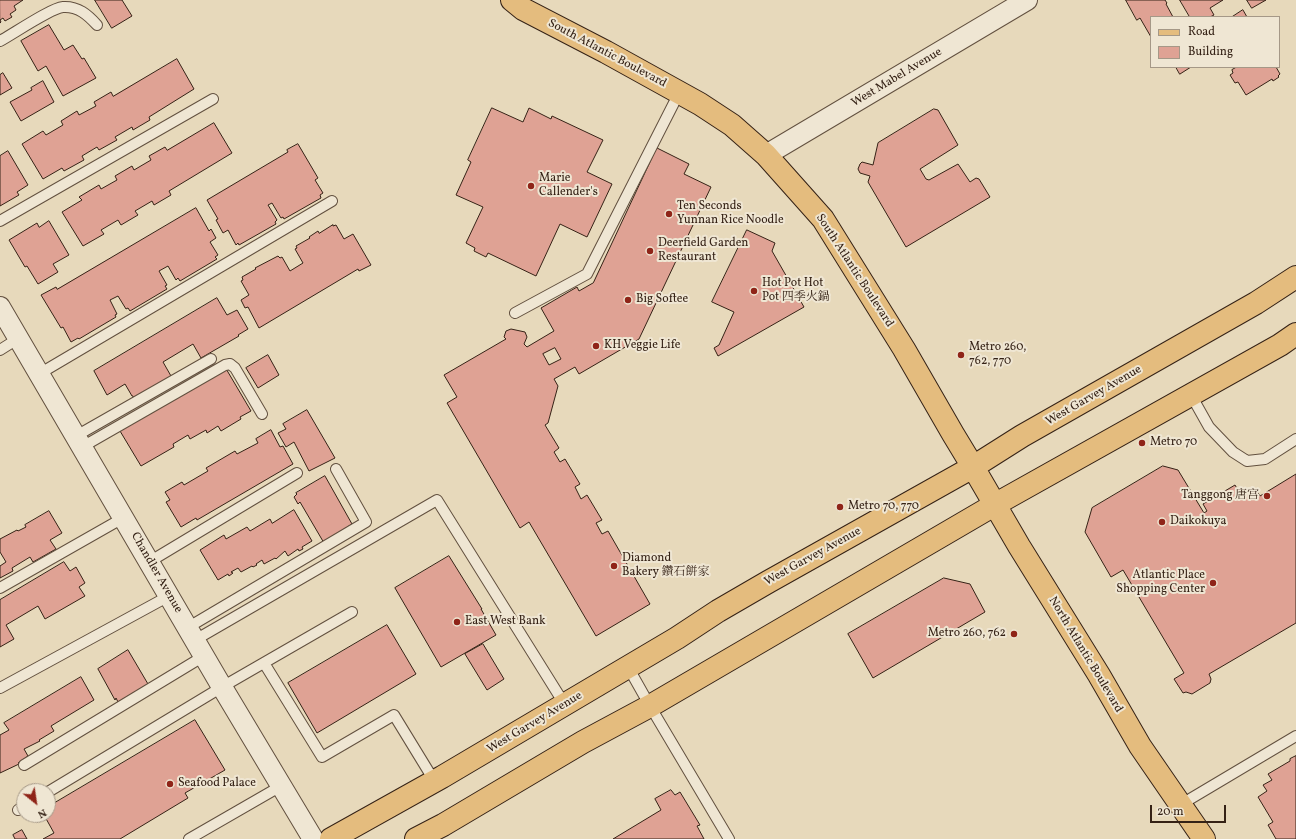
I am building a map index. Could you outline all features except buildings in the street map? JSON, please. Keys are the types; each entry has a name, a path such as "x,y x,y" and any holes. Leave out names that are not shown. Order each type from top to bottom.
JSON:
{"main road":[{"name":"South Atlantic Boulevard","path":"512,0 523,9 606,52 732,125 766,155 823,220 904,349 973,467"},
{"name":"West Garvey Avenue","path":"331,839 434,782 565,705 768,582 973,467 1022,436 1169,353 1296,277"},
{"path":"416,839 442,826 583,742 650,706 996,504 1192,395 1280,345 1296,334"},
{"name":"North Atlantic Boulevard","path":"973,467 996,504 1019,546 1099,675 1140,746 1204,839"}],"street":[{"name":"West Mabel Avenue","path":"766,155 1027,0"},
{"name":"Chandler Avenue","path":"0,306 222,687 313,839"}],"lane":[{"path":"0,41 53,11 63,7 74,8 87,14 97,26"},
{"path":"515,313 587,274 679,93"},
{"path":"0,222 213,99"},
{"path":"39,374 332,201"},
{"path":"0,350 19,338"},
{"path":"79,442 211,359"},
{"path":"79,442 225,365 230,364 235,368 262,414"},
{"path":"1192,395 1209,427 1233,452 1247,461 1265,459 1296,439"},
{"path":"24,765 195,641 366,522 336,469"},
{"path":"149,562 297,473"},
{"path":"195,641 437,500 565,705"},
{"path":"0,588 123,518"},
{"path":"0,688 169,596"},
{"path":"56,787 222,687 352,612"},
{"path":"264,663 322,757 394,715 434,782"},
{"path":"628,667 729,839"},
{"path":"1180,805 1296,736"},
{"path":"189,839 281,786"}],"place":[{"name":"Marie Callender's","path":"531,186"},
{"name":"Ten Seconds Yunnan Rice Noodle","path":"669,214"},
{"name":"Deerfield Garden Restaurant","path":"650,251"},
{"name":"Hot Pot Hot Pot 四季火鍋","path":"754,291"},
{"name":"Big Softee","path":"628,300"},
{"name":"KH Veggie Life","path":"596,346"},
{"name":"Metro 260, 762, 770","path":"961,355"},
{"name":"Metro 70","path":"1142,443"},
{"name":"Tanggong 唐宫","path":"1267,496"},
{"name":"Metro 70, 770","path":"840,507"},
{"name":"Daikokuya","path":"1162,522"},
{"name":"Diamond Bakery 鑽石餅家","path":"614,566"},
{"name":"Atlantic Place Shopping Center","path":"1213,583"},
{"name":"East West Bank","path":"457,622"},
{"name":"Metro 260, 762","path":"1014,634"},
{"name":"Seafood Palace","path":"170,784"}]}
